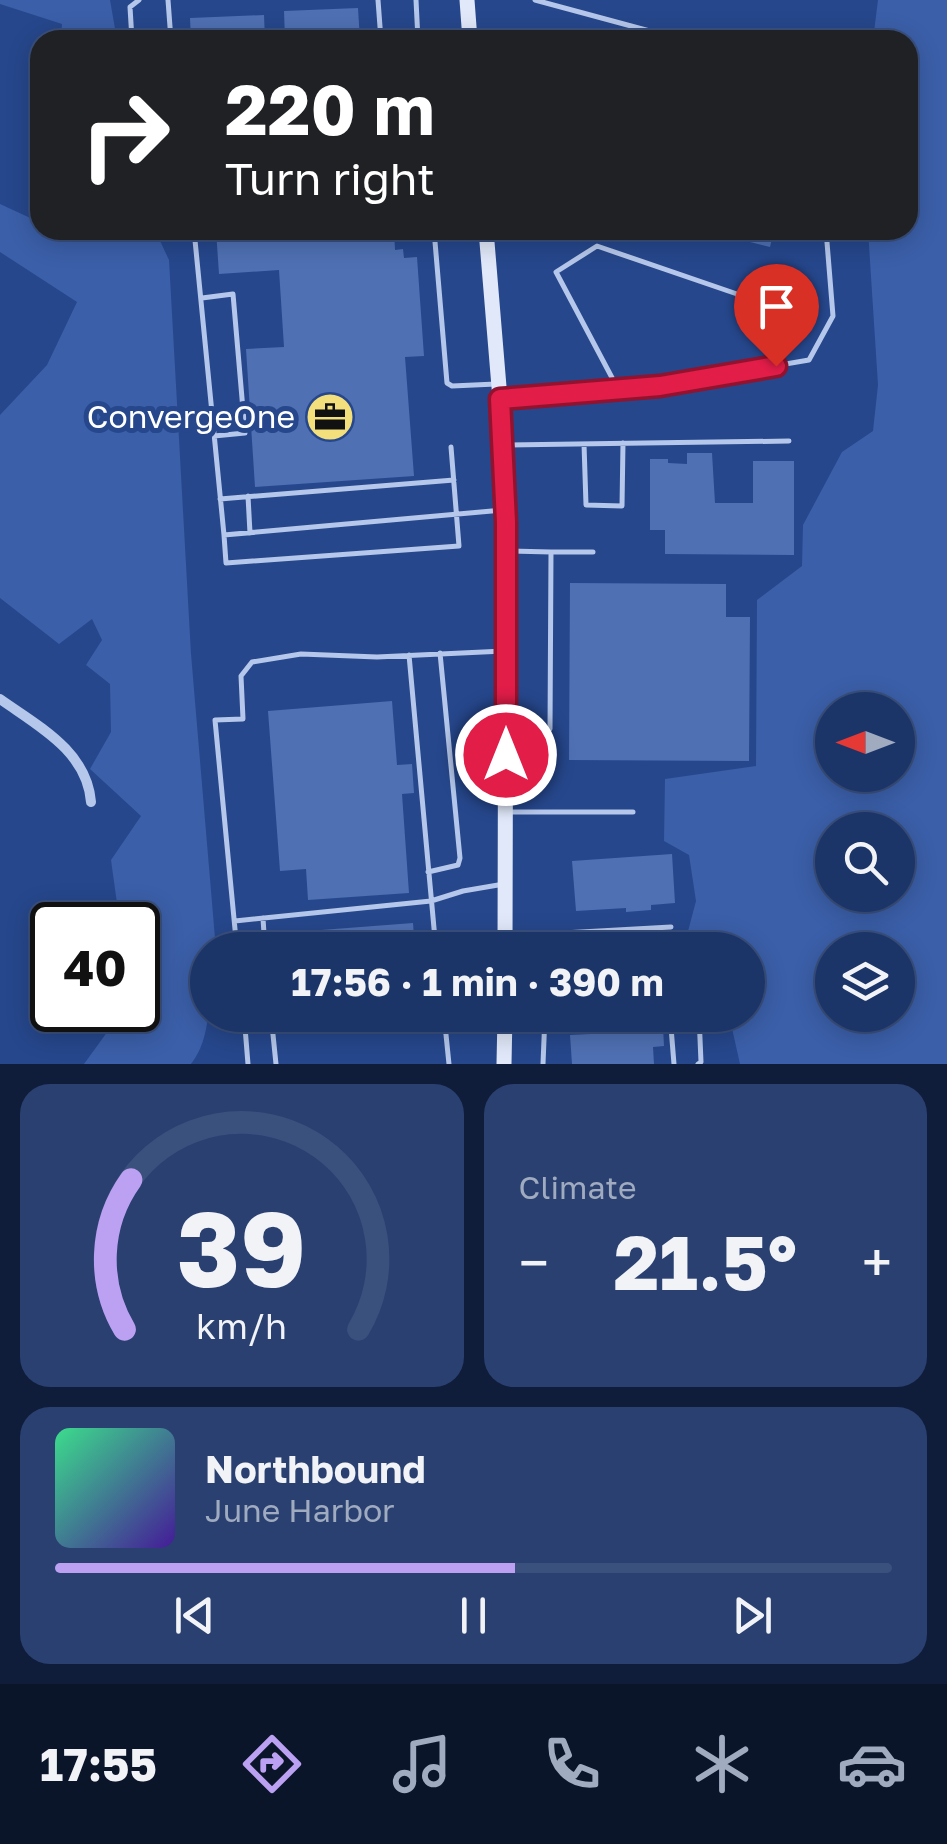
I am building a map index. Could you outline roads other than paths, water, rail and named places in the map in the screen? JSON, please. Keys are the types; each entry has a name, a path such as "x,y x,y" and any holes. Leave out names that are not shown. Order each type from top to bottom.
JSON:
{"street":[{"path":"467,0 469,30"},
{"path":"487,240 506,510 505,932"},
{"path":"0,699 69,752 83,770 90,802"},
{"path":"504,1032 504,1064"}],"lane":[{"path":"131,30 130,8 139,0"},
{"path":"168,0 170,30"},
{"path":"378,0 380,30"},
{"path":"416,0 418,30"},
{"path":"535,0 646,30"},
{"path":"195,240 226,564 459,546 451,446"},
{"path":"435,240 447,383 499,392 660,386 809,360 833,316 827,240"},
{"path":"618,389 556,272 597,246 737,294 776,366"},
{"path":"201,298 233,294 245,433 214,436"},
{"path":"503,444 788,441"},
{"path":"584,444 586,505 622,506 623,443"},
{"path":"220,498 454,480"},
{"path":"248,496 250,533"},
{"path":"224,536 506,510"},
{"path":"506,551 592,552"},
{"path":"506,727 550,729 551,552"},
{"path":"236,932 215,720 243,719 241,676 252,662 301,654 376,657 507,651"},
{"path":"428,872 458,866 460,858 440,653"},
{"path":"408,655 434,932"},
{"path":"506,812 633,812"},
{"path":"235,921 431,901 506,884"},
{"path":"263,918 264,932"},
{"path":"580,932 671,927"},
{"path":"245,1032 248,1064"},
{"path":"273,1032 276,1064"},
{"path":"446,1032 449,1064"},
{"path":"543,1064 544,1032"},
{"path":"671,1032 674,1064"},
{"path":"698,1064 702,1062 699,1032"}],"place":[{"name":"ConvergeOne","path":"330,417"}]}
